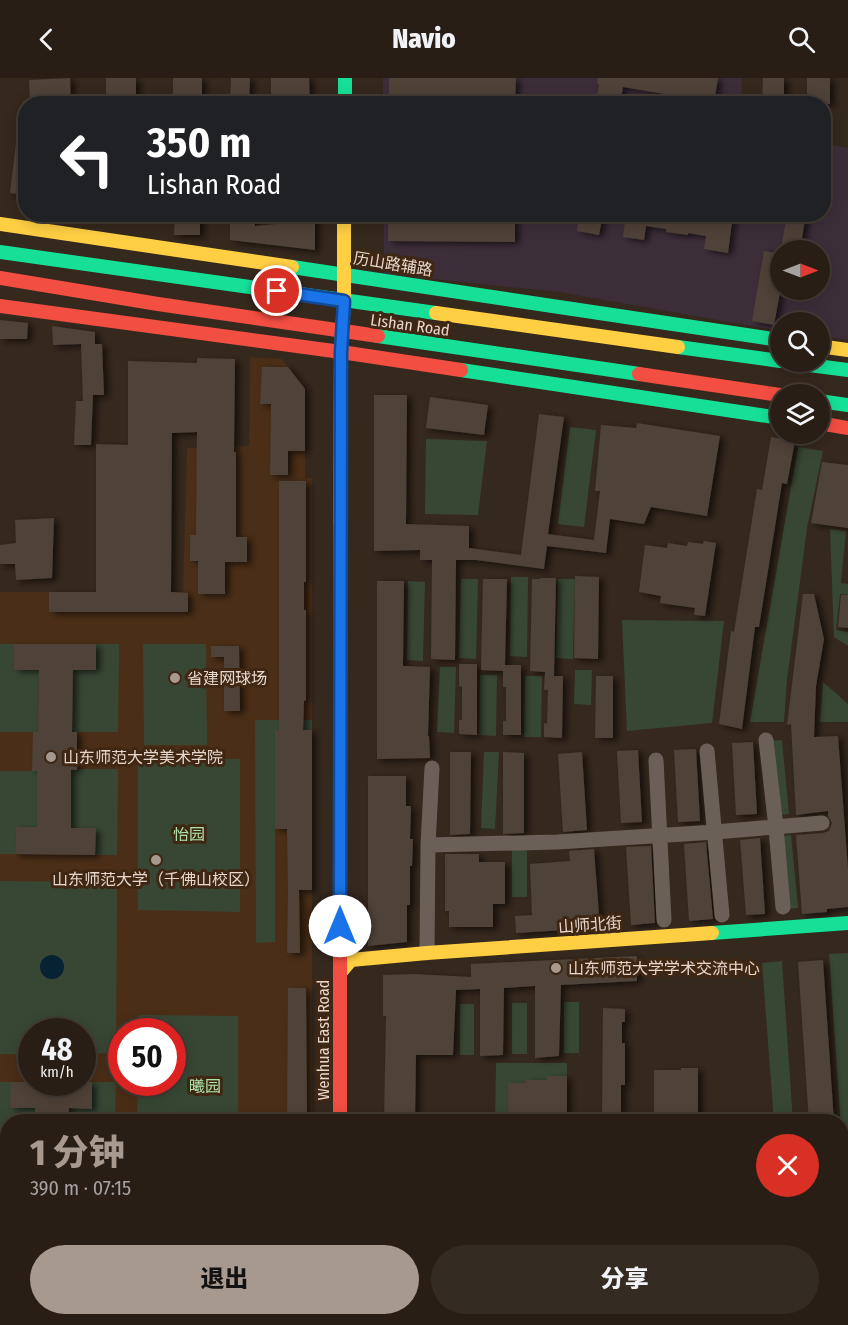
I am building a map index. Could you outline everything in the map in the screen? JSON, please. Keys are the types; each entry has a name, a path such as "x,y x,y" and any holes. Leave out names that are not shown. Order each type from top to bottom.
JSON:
{"main road":[{"path":"345,78 345,96"},
{"name":"Wenhua East Road","path":"340,1114 341,332 344,301 344,222"},
{"name":"历山路辅路","path":"0,224 770,338"},
{"name":"Lishan Road","path":"0,252 770,360"},
{"name":"Lishan Road","path":"0,278 341,332 770,394"},
{"path":"0,306 341,352 770,416"},
{"path":"830,348 848,350"},
{"path":"830,368 848,370"},
{"path":"830,403 848,405"},
{"path":"830,425 848,428"},
{"name":"山师北街","path":"340,973 351,960 848,923"}],"street":[{"path":"766,740 783,907"},
{"path":"707,751 722,915"},
{"path":"656,760 664,920"},
{"path":"427,953 428,845 432,768"},
{"path":"428,845 557,842 822,823"}],"shaded area":[{"path":"383,78 742,78 741,96 383,96"},
{"path":"831,145 848,148 848,340 830,338 830,312 770,312 770,329 560,292 384,274 384,222 831,222"},
{"name":"山东师范大学（千佛山校区）","path":"250,357 282,359 305,389 305,478 312,478 312,1114 0,1114 0,592 183,592 187,448 249,446"}],"green space":[{"path":"570,427 596,430 584,527 558,524"},
{"path":"426,439 487,441 478,515 425,514"},
{"path":"798,447 823,451 807,528 787,680 784,722 750,722"},
{"path":"830,529 846,531 841,583 848,584 848,595 840,594 836,630 848,632 848,646 834,637"},
{"path":"511,577 528,577 527,657 510,656"},
{"path":"461,579 478,579 476,659 459,658"},
{"path":"558,579 575,579 573,659 556,658"},
{"path":"408,581 425,582 423,661 407,660"},
{"path":"622,620 724,621 712,723 627,731"},
{"path":"0,644 14,644 14,670 39,670 38,732 0,732"},
{"path":"96,644 119,644 118,732 72,732 73,670 95,670"},
{"name":"省建网球场","path":"143,644 206,644 207,745 144,745"},
{"path":"440,667 456,667 454,733 437,732"},
{"path":"575,670 592,670 591,705 574,704"},
{"path":"480,675 497,675 496,736 479,735"},
{"path":"525,676 542,676 541,737 524,737"},
{"path":"823,682 848,704 848,722 820,722"},
{"path":"255,720 312,720 312,730 275,730 275,942 256,943"},
{"path":"782,740 789,814 767,816 760,742"},
{"path":"484,752 499,752 495,829 481,828"},
{"name":"怡园","path":"138,758 240,759 240,912 138,910"},
{"path":"71,769 118,769 117,855 95,855 95,828 71,828"},
{"path":"0,771 37,771 37,827 16,828 15,854 0,854"},
{"path":"791,835 798,908 776,910 769,837"},
{"path":"512,850 527,850 527,897 512,897"},
{"path":"0,881 117,882 116,1018 108,1018 108,1053 96,1054 96,1018 18,1018 18,1054 0,1054"},
{"path":"848,953 848,1114 840,1114 829,954"},
{"path":"782,961 792,1114 773,1114 762,963"},
{"path":"564,1002 579,1002 579,1053 564,1053"},
{"path":"512,1003 527,1003 527,1054 512,1054"},
{"path":"460,1004 474,1004 474,1055 460,1055"},
{"name":"曦园","path":"139,1015 238,1016 238,1114 137,1114 138,1096 186,1096 186,1018 139,1018"},
{"path":"496,1063 567,1063 567,1076 547,1076 547,1080 508,1083 508,1114 495,1114"},
{"path":"0,1082 11,1082 11,1107 35,1108 35,1114 0,1114"},
{"path":"96,1082 108,1082 108,1096 116,1096 115,1114 69,1114 69,1108 92,1108 92,1096 96,1096"}],"water":[{"path":"52,955 61,958 64,967 61,976 52,979 43,976 40,967 43,958"}],"building":[{"path":"70,78 71,96 30,96 29,80"},
{"path":"106,78 136,78 136,96 106,96"},
{"path":"173,78 202,78 202,96 173,96"},
{"path":"231,78 250,78 249,96 230,96"},
{"path":"271,78 309,78 310,96 271,96"},
{"path":"389,78 516,78 515,96 389,96"},
{"path":"598,78 718,78 715,96 677,96 623,87 621,96 597,96 599,84 597,83"},
{"path":"763,78 784,78 784,96 762,96"},
{"path":"807,78 830,78 830,96 807,96"},
{"path":"16,143 18,143 18,194 10,193"},
{"path":"175,222 200,222 200,235 174,235"},
{"path":"230,222 255,222 255,226 315,222 315,250 230,240"},
{"path":"388,222 515,222 515,242 388,241"},
{"path":"578,222 601,222 599,235 577,231"},
{"path":"625,222 732,222 728,253 704,249 706,236 666,232 666,229 646,226 644,240 623,237"},
{"path":"786,222 805,222 802,240 783,240"},
{"path":"764,251 770,252 770,300 779,300 776,312 770,312 770,324 752,321"},
{"path":"0,320 28,323 27,339 0,339"},
{"path":"52,326 95,332 95,344 102,344 104,395 93,395 91,445 74,445 76,401 83,401 81,344 53,345"},
{"path":"197,358 235,359 236,537 247,537 247,562 225,562 225,594 198,594 198,561 190,561 190,535 196,535 197,432 172,433 171,592 188,593 188,612 49,612 49,592 96,592 96,444 128,445 128,361 197,363"},
{"path":"262,367 288,367 305,389 305,451 288,451 288,475 270,475 271,404 260,404"},
{"path":"374,395 407,395 406,524 469,526 469,548 521,555 539,414 564,417 548,534 594,540 600,491 595,491 601,425 636,428 637,423 720,436 707,516 651,507 644,524 610,519 606,553 547,546 544,569 476,560 456,560 455,660 431,659 432,560 420,560 420,550 374,551"},
{"path":"430,397 488,405 484,435 426,428"},
{"path":"770,443 794,444 787,484 782,483 759,627 755,627 742,729 719,724 731,631 734,632 757,489 762,490"},
{"path":"822,462 848,465 848,528 811,523"},
{"path":"279,481 306,481 304,610 306,610 306,700 304,701 303,730 312,730 312,890 299,890 300,953 287,953 287,829 275,829 275,730 279,730"},
{"path":"54,518 52,578 16,580 15,564 0,564 0,545 16,543 15,520"},
{"path":"704,541 716,543 705,616 694,615 695,608 660,603 661,596 639,592 645,545 667,548 668,543 687,546 688,542 703,544"},
{"path":"575,576 599,577 598,659 574,658"},
{"path":"556,578 554,676 563,676 562,738 544,737 544,723 547,724 548,690 544,690 545,672 530,671 532,579"},
{"path":"483,579 507,579 505,665 521,665 521,735 503,735 503,721 506,721 506,687 503,687 503,671 481,670"},
{"path":"377,581 404,581 403,666 430,667 428,736 430,758 377,759"},
{"path":"803,594 814,594 824,639 816,686 814,737 838,736 848,869 848,907 802,914 796,835 829,831 832,823 828,811 796,815 791,724 787,725"},
{"path":"841,595 848,595 848,628 838,627"},
{"path":"14,644 96,644 96,670 73,670 72,732 77,732 77,770 71,770 71,828 96,828 95,855 15,854 16,827 37,827 37,771 32,771 33,732 38,732 39,670 14,670"},
{"path":"211,646 239,646 240,711 224,711 224,657 211,657"},
{"path":"459,664 477,664 477,735 459,734 459,720 462,720 462,687 459,686"},
{"path":"596,676 613,676 613,738 595,738"},
{"path":"753,742 757,814 736,815 732,743"},
{"path":"696,749 700,821 678,822 674,750"},
{"path":"638,750 642,822 621,823 617,751"},
{"path":"450,752 471,752 470,834 450,835"},
{"path":"503,752 524,753 524,833 503,834"},
{"path":"582,752 587,830 563,832 558,754"},
{"path":"368,776 406,776 406,806 411,806 410,839 413,839 410,905 407,905 407,942 368,946"},
{"path":"760,838 765,914 746,915 740,840"},
{"path":"706,842 713,919 689,921 684,844"},
{"path":"651,846 655,923 631,925 626,847"},
{"path":"594,849 600,928 516,933 515,916 532,915 530,864 570,861 569,851"},
{"path":"445,854 479,854 479,862 505,862 505,904 493,904 493,927 449,927 449,911 445,911"},
{"path":"637,956 637,981 561,985 559,1056 535,1058 535,986 504,988 503,1055 480,1056 480,989 456,990 453,1055 416,1055 415,1114 384,1114 386,1016 383,1016 383,975 471,977 471,964"},
{"path":"823,960 833,1114 808,1114 798,962"},
{"path":"288,988 306,988 307,1114 287,1114"},
{"path":"603,1008 625,1009 625,1022 622,1022 622,1043 625,1043 625,1085 621,1085 621,1114 602,1114"},
{"path":"681,1068 698,1068 698,1114 654,1114 654,1070 681,1070"},
{"path":"547,1076 567,1076 567,1114 508,1114 508,1083 547,1080"},
{"path":"11,1082 18,1082 18,1096 92,1096 92,1109 69,1108 69,1114 35,1114 35,1108 10,1108"}],"traffic: fast":[{"path":"345,78 345,96"},
{"path":"0,252 436,313"},
{"path":"292,267 770,339"},
{"path":"378,336 639,374"},
{"path":"678,347 770,360"},
{"path":"830,368 848,370"},
{"path":"461,370 770,416"},
{"path":"830,403 848,405"},
{"path":"340,521 340,846"},
{"path":"712,933 848,923"}],"traffic: slow":[{"path":"340,521 344,222"},
{"path":"0,224 292,267"},
{"path":"436,313 678,347"},
{"path":"830,348 848,350"},
{"path":"340,973 351,960 712,933"}],"traffic: jam":[{"path":"0,278 378,336"},
{"path":"0,306 461,370"},
{"path":"639,374 770,394"},
{"path":"830,425 848,428"},
{"path":"340,846 340,1114"}],"place":[{"name":"省建网球场","path":"175,678"},
{"name":"山东师范大学美术学院","path":"51,757"},
{"name":"山东师范大学（千佛山校区）","path":"156,860"},
{"name":"山东师范大学学术交流中心","path":"556,968"}],"route":[{"path":"277,291 344,301 341,332 340,926"}]}
